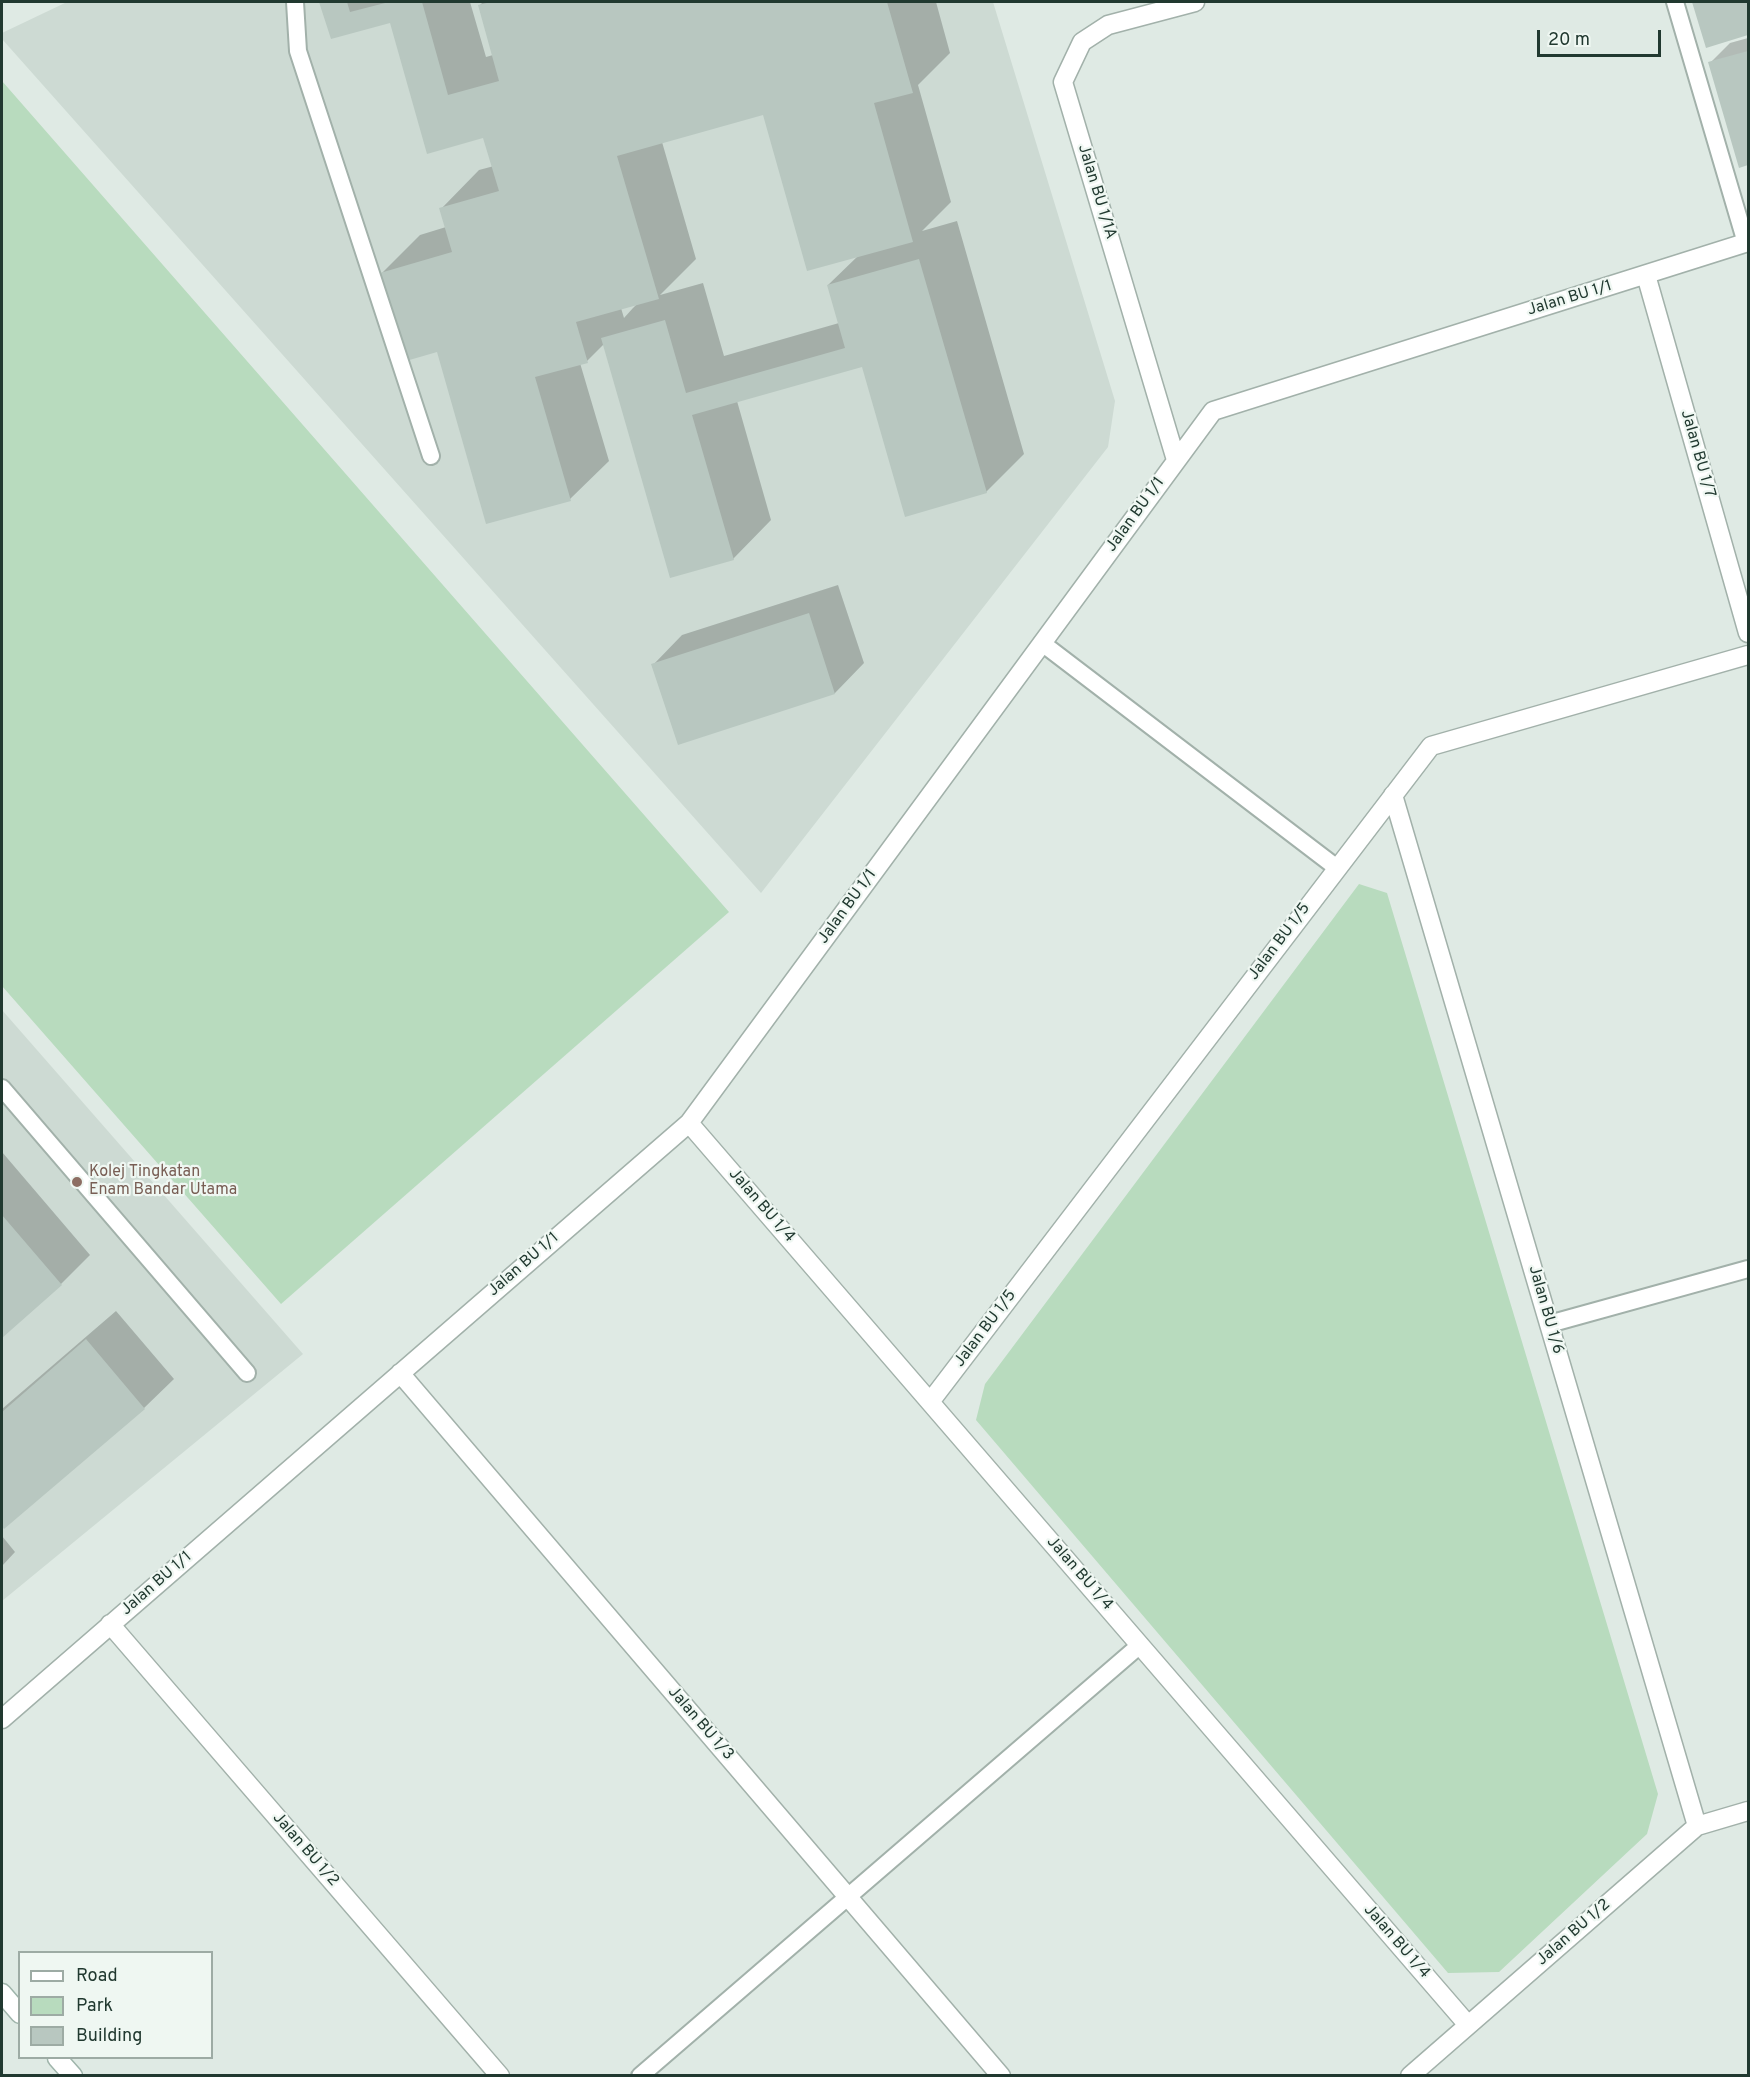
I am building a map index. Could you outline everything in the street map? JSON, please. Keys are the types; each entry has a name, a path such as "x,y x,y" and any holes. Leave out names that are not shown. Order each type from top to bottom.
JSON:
{"street":[{"name":"Jalan BU 1/1A","path":"1176,460 1064,82 1082,42 1108,25 1196,2"},
{"name":"Jalan BU 1/1","path":"2,1719 689,1123 1213,411 1747,243"},
{"name":"Jalan BU 1/7","path":"1646,274 1747,623"},
{"name":"Jalan BU 1/5","path":"930,1402 1431,746 1749,655"},
{"name":"Jalan BU 1/6","path":"1393,795 1697,1826"},
{"name":"Jalan BU 1/4","path":"689,1123 1468,2025"},
{"name":"Jalan BU 1/3","path":"400,1373 1001,2076"},
{"name":"Jalan BU 1/2","path":"110,1624 500,2076"},
{"name":"Jalan BU 1/2","path":"1410,2076 1697,1826 1749,1811"},
{"path":"2,1993 18,2012"},
{"path":"58,2059 73,2076"}],"lane":[{"path":"295,2 298,51 431,456"},
{"path":"1675,2 1747,243"},
{"path":"1042,643 1337,868"},
{"path":"2,1088 248,1373"},
{"path":"1549,1324 1749,1269"},
{"path":"640,2076 1140,1645"}],"shaded area":[{"path":"67,2 993,2 1115,401 1108,447 761,893 2,39 2,33"},
{"name":"Kolej Tingkatan Enam Bandar Utama","path":"2,1010 303,1354 2,1601"}],"green space":[{"path":"2,81 729,912 281,1304 2,986"},
{"path":"1359,884 1387,893 1658,1794 1647,1834 1499,1972 1448,1973 976,1420 985,1384"}],"building":[{"path":"319,2 347,2 350,12 389,2 422,2 448,95 499,81 478,5 491,2 887,2 913,93 874,103 913,242 807,271 763,115 617,156 659,299 576,322 588,363 535,377 571,501 486,524 437,352 406,361 380,273 452,252 439,208 499,191 483,138 427,154 390,23 331,39"},
{"path":"1692,2 1748,2 1748,35 1706,48"},
{"path":"1748,51 1748,165 1739,168 1708,62"},
{"path":"919,259 987,493 905,517 862,367 692,415 734,560 670,578 601,338 665,320 686,393 845,348 827,285"},
{"path":"809,613 835,694 678,745 651,664"},
{"path":"2,1215 62,1285 2,1338"},
{"path":"86,1339 145,1409 4,1529 2,1526 2,1412"}],"place":[{"name":"Kolej Tingkatan Enam Bandar Utama","path":"77,1182"}]}
